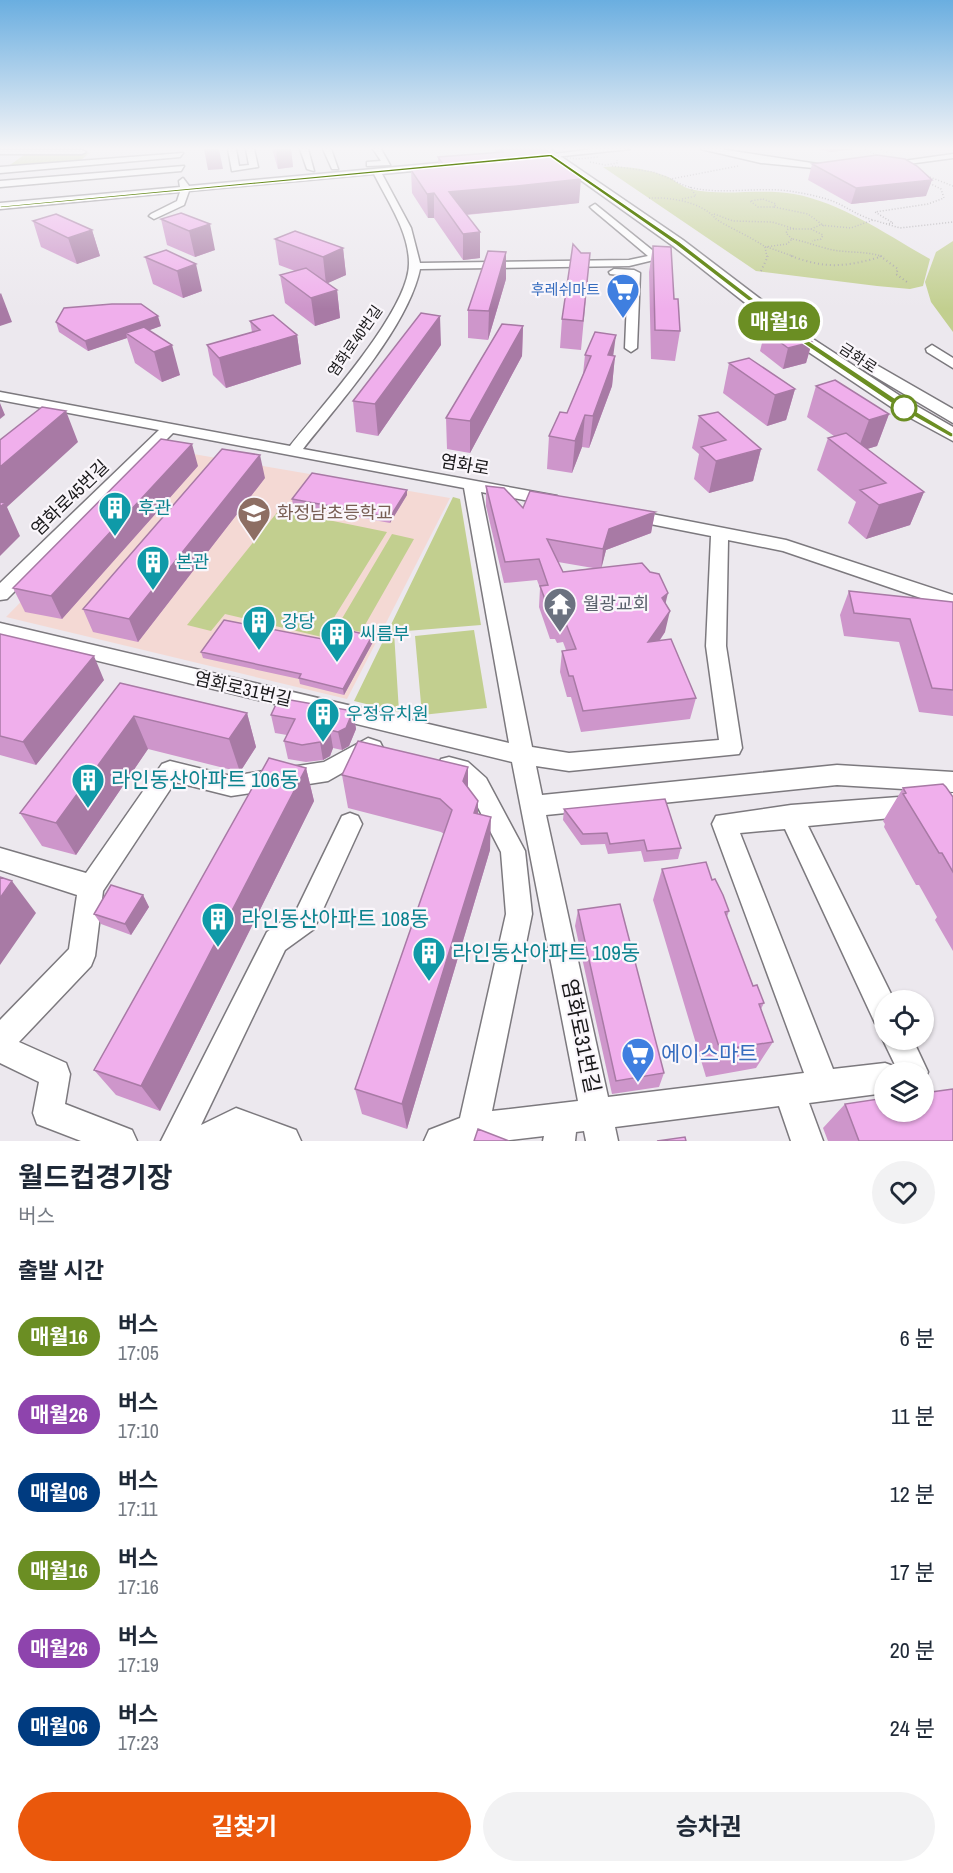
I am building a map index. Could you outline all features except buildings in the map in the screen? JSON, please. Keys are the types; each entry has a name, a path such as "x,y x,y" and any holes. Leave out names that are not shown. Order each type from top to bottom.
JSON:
{"main road":[{"name":"금화로","path":"621,202 807,342 901,405 953,435"},
{"name":"금화로","path":"626,202 828,338 953,417"}],"street":[{"path":"0,206 43,202"},
{"path":"154,216 178,205 179,202"},
{"path":"393,202 405,224 414,270"},
{"path":"414,270 629,262 657,258 595,207"},
{"path":"414,270 634,273 631,348"},
{"name":"염화로40번길","path":"292,453 381,338 414,270"},
{"path":"932,349 953,364"},
{"name":"염화로","path":"0,396 168,430 562,502"},
{"name":"염화로45번길","path":"0,594 168,430"},
{"name":"염화로31번길","path":"472,486 532,806 600,1128"},
{"path":"619,512 720,531 827,558 953,602"},
{"path":"522,755 569,762 731,748 716,646 720,531"},
{"name":"염화로31번길","path":"0,630 522,755"},
{"path":"121,1141 48,1113 55,1074 0,1046 14,1025 81,956 91,887 170,771 231,786 328,771 368,747 391,753"},
{"path":"426,761 460,769 478,784 513,851 519,914 473,1130"},
{"path":"532,806 837,776 953,782"},
{"path":"824,1085 724,824 950,802 953,808"},
{"path":"791,816 874,990"},
{"path":"177,1141 276,941 305,920 350,824"},
{"path":"0,859 91,887"},
{"path":"441,1141 473,1130 600,1128 789,1090 874,1079"},
{"path":"789,1090 807,1141"},
{"path":"203,1141 236,1124 285,1141"}],"path":[{"path":"688,202 732,221 772,222 795,229 811,230 824,237 811,242"},
{"path":"752,202 758,207 774,207 809,215 818,218 824,226"},
{"path":"774,202 776,204 774,207"},
{"path":"830,202 873,220 900,228 923,228 953,222"},
{"path":"886,224 893,224 875,212 896,205 936,202"},
{"path":"714,214 715,219 754,237 765,247 815,265 848,266 883,256"},
{"path":"811,230 813,226 850,228 873,220"},
{"path":"795,229 786,231 787,236 827,249 855,250 890,259 898,269 896,274 907,282"},
{"path":"765,247 787,244 792,239"},
{"path":"761,271 768,255 765,247"}],"shaded area":[{"name":"화정남초등학교","path":"170,450 450,498 347,699 6,617"}],"green space":[{"path":"655,202 823,202 864,221 930,259 923,286 910,289 756,271"},
{"path":"953,241 953,332 931,302 925,282 936,252"},
{"path":"453,497 460,499 481,625 394,632 399,712 354,701"},
{"path":"279,510 387,532 322,637 225,614 211,631 187,625"},
{"path":"392,534 414,539 361,632 337,627"},
{"path":"474,630 487,708 422,715 415,636"}],"bus line":[{"name":"매월16","path":"0,206 44,202"},
{"name":"매월16","path":"618,202 678,243 807,342 901,405 953,435"}],"place":[{"name":"후레쉬마트","path":"623,319"},
{"name":"후관","path":"115,537"},
{"name":"화정남초등학교","path":"254,542"},
{"name":"본관","path":"153,591"},
{"name":"월광교회","path":"560,633"},
{"name":"강당","path":"259,651"},
{"name":"씨름부","path":"337,663"},
{"name":"우정유치원","path":"323,743"},
{"name":"라인동산아파트 106동","path":"88,809"},
{"name":"라인동산아파트 108동","path":"218,948"},
{"name":"라인동산아파트 109동","path":"429,982"},
{"name":"에이스마트","path":"638,1083"}]}
